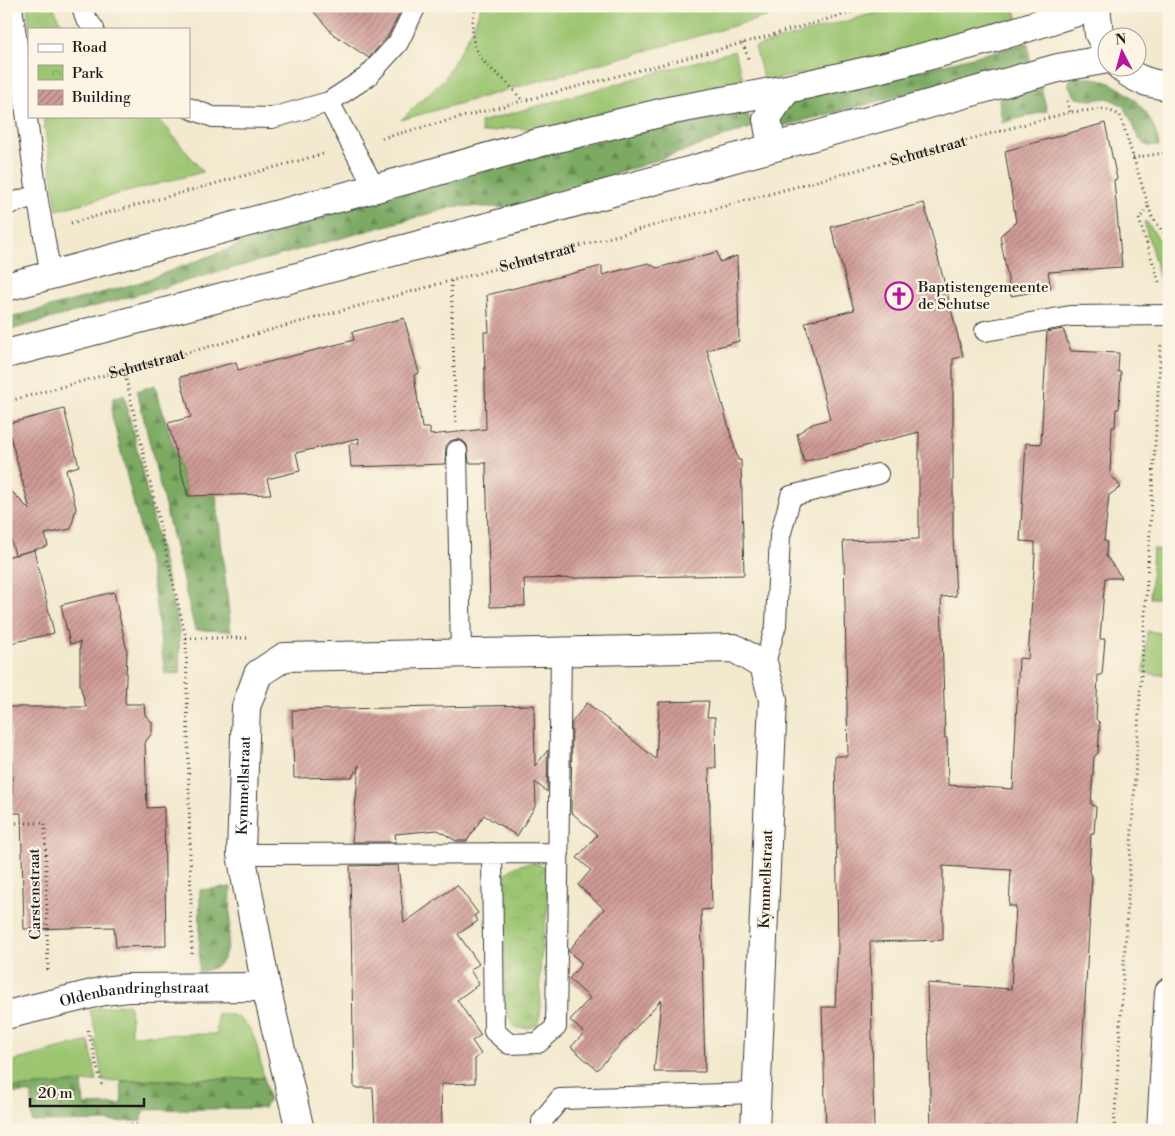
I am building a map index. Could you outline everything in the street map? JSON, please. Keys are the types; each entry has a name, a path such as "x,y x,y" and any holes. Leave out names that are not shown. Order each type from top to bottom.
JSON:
{"main road":[{"path":"6,287 374,189 538,143 668,110 787,89 912,60 991,39 1096,6 1098,28"},
{"path":"6,354 477,229 1058,68 1098,61"},
{"path":"1138,78 1153,84 1169,86"},
{"path":"772,148 767,119 787,89"},
{"path":"284,657 734,648 764,666"},
{"name":"Kymmellstraat","path":"241,854 246,707 258,674 284,657"},
{"name":"Kymmellstraat","path":"755,1130 773,699 764,666"},
{"path":"241,854 266,987 300,1130"},
{"name":"Oldenbandringhstraat","path":"6,1015 66,999 128,988 266,987"},
{"path":"1161,1130 1169,992"}],"lane":[{"path":"12,6 37,195 51,276"},
{"path":"82,6 93,28"},
{"path":"190,108 213,117 272,118 329,102 367,76 398,43 416,6"},
{"path":"329,102 374,189"},
{"path":"6,205 37,195"},
{"path":"986,331 1070,316 1166,315"},
{"path":"457,451 460,653"},
{"path":"764,666 776,625 780,536 791,496 878,474"},
{"path":"492,853 494,1031 509,1044 538,1043 556,1027 561,652"},
{"name":"Kymmellstraat","path":"241,854 559,853"},
{"path":"542,1130 542,1121 560,1099 757,1093"}],"path":[{"path":"476,6 471,34 475,47 485,64 505,80 522,100"},
{"path":"6,241 874,6"},
{"name":"Schutstraat","path":"6,402 1070,112 1106,109 1120,115 1152,217 1169,240"},
{"path":"1133,158 1169,152"},
{"path":"1114,1130 1166,315 1164,297 1139,219 1148,206"},
{"path":"451,281 457,451"},
{"path":"124,370 186,638 192,988"},
{"path":"186,638 280,639 284,657"},
{"path":"6,812 6,823"},
{"name":"Carstenstraat","path":"6,823 45,823 48,982 66,999"},
{"path":"66,999 102,1086"},
{"path":"6,1129 138,1126 138,1130"}],"green space":[{"path":"27,6 53,6 64,28 30,28"},
{"path":"481,6 804,6 401,120 445,78 474,26"},
{"path":"899,6 1014,6 1018,21 847,66 764,81 755,47"},
{"path":"1028,43 1030,62 779,127 781,115 793,99 917,71"},
{"path":"734,51 745,84 551,129 510,128 482,133 480,122"},
{"path":"1082,77 1105,81 1125,92 1133,99 1148,116 1153,125 1159,146 1147,146 1138,138 1123,105 1107,98 1091,100 1076,98 1068,84 1071,78"},
{"path":"1040,83 1047,111 1002,123 999,99 1004,94"},
{"path":"747,112 753,127 518,208 457,206 6,331 6,319 141,282 310,218 591,142"},
{"path":"43,118 156,118 161,121 203,172 57,210"},
{"path":"1144,222 1147,222 1169,254 1169,299 1166,300"},
{"path":"155,385 188,496 216,495 231,631 195,630 137,391"},
{"path":"124,394 179,629 180,673 165,674 152,577 112,416 113,398"},
{"path":"1153,549 1169,550 1169,598 1150,598"},
{"path":"1147,631 1169,634 1169,676 1144,673"},
{"path":"533,863 545,867 550,880 550,892 541,954 541,1006 539,1019 537,1025 524,1028 515,1027 505,1012 503,877 516,866"},
{"path":"231,887 229,937 225,955 217,966 199,972 200,890"},
{"path":"128,1004 130,1006 131,1033 133,1035 217,1034 217,1013 240,1019 253,1034 264,1078 103,1081 95,1039 97,1037 90,1011 91,1009"},
{"path":"89,1041 97,1081 6,1089 6,1063"},
{"path":"264,1078 269,1100 264,1108 143,1110 142,1121 32,1122 32,1093 6,1093 6,1089 82,1082 84,1105 122,1104 121,1081"}],"building":[{"path":"309,6 403,6 388,36 369,58 333,34"},
{"path":"1105,123 1117,179 1114,180 1122,267 1048,272 1051,289 1011,296 1000,236 1016,222 1005,151"},
{"path":"924,203 963,356 953,359 953,537 956,596 941,597 948,785 1013,789 1019,658 1028,659 1035,554 1035,542 1020,541 1026,443 1041,444 1047,332 1063,329 1071,351 1119,353 1118,372 1121,372 1119,409 1116,409 1115,427 1112,427 1110,474 1121,487 1109,495 1104,541 1107,541 1106,556 1122,578 1105,578 1100,639 1105,639 1102,675 1098,675 1096,719 1100,723 1098,753 1094,757 1091,804 1096,807 1094,833 1091,833 1089,872 1092,876 1080,1091 1076,1130 1012,1130 1012,1126 931,1129 927,983 1011,989 1016,906 1009,906 1011,870 943,866 943,940 870,942 874,1130 826,1130 822,1007 835,1007 838,947 835,756 848,756 843,541 919,539 919,432 804,462 797,434 812,424 830,419 805,322 854,310 831,227"},
{"path":"717,252 720,262 737,256 739,341 707,350 738,460 741,460 744,575 524,579 525,606 490,607 486,463 469,463 467,445 457,439 450,441 446,446 445,464 351,467 349,444 359,443 359,438 296,453 300,471 267,479 271,494 188,496 168,423 191,417 180,377 236,362 238,370 354,340 352,332 404,318 419,373 414,375 422,428 430,428 430,435 486,429 484,332 489,332 487,295 602,266 602,275 648,263 657,268"},
{"path":"64,409 79,466 66,470 76,508 71,529 45,534 48,546 15,555 6,521 6,486 30,510 7,424"},
{"path":"34,550 54,633 11,643 6,624 6,557"},
{"path":"114,592 127,651 125,704 144,704 145,715 152,722 152,733 145,742 147,808 164,807 166,946 116,947 114,927 24,929 21,813 13,813 10,707 86,707 80,685 80,642 70,644 61,605"},
{"path":"709,701 707,717 715,717 716,768 709,768 712,909 701,910 705,1072 654,1072 661,1000 597,1070 571,1047 584,1033 570,1020 590,998 569,979 582,963 569,950 604,909 578,885 591,870 577,858 597,835 571,812 572,722 587,703 656,759 659,702"},
{"path":"534,705 535,766 548,750 547,792 535,782 536,805 517,836 484,815 467,841 456,841 438,830 395,834 396,842 352,842 359,765 352,777 294,778 292,710"},
{"path":"398,865 404,923 457,885 478,913 474,916 478,921 458,934 479,964 470,970 479,984 457,1000 481,1035 472,1041 481,1054 475,1059 475,1083 441,1084 442,1130 375,1130 373,1088 354,1088 350,866"}],"place":[{"name":"Baptistengemeente de Schutse","path":"899,296"}]}
